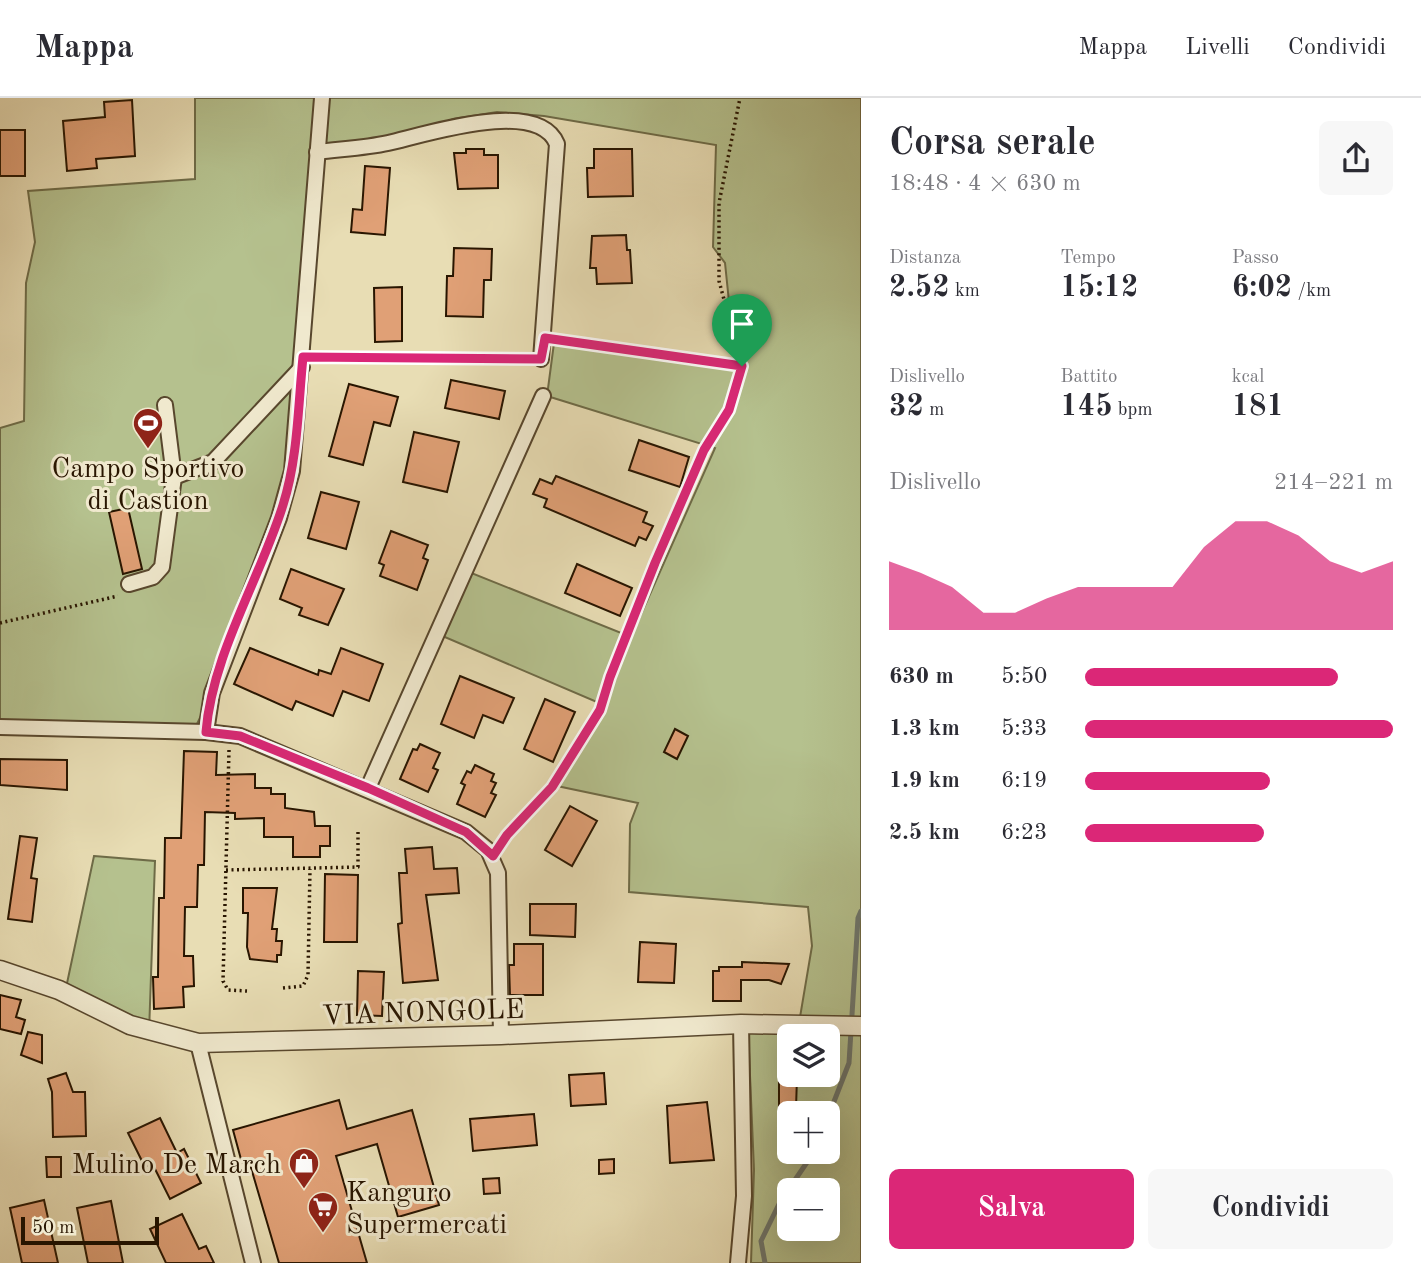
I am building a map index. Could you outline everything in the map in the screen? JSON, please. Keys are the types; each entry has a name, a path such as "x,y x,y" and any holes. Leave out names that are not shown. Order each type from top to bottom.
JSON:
{"street":[{"path":"206,732 212,693 286,496 292,471 322,98"},
{"path":"317,152 388,143 457,118 497,112 532,114 546,121 553,130 557,145 545,338 541,359"},
{"path":"174,477 213,462 302,362"},
{"path":"368,788 543,396"},
{"path":"129,584 153,577 162,568 174,477 165,405"},
{"path":"0,727 229,734 368,788 466,832 493,856 499,885 501,1035"},
{"name":"VIA NONGOLE","path":"0,970 59,990 130,1025 198,1043 501,1035 741,1024 861,1026"},
{"path":"738,1263 744,1196 741,1024"},
{"path":"198,1043 253,1263"}],"path":[{"path":"493,856 507,835 552,787 600,710 610,677 655,563 704,450 729,410 742,366 719,281 719,203 740,98"},
{"path":"545,338 742,366"},
{"path":"302,362 541,359"},
{"path":"0,623 132,593 129,584"},
{"path":"229,734 223,981 228,990 247,991"},
{"path":"226,870 358,867 358,832"},
{"name":"VIA NONGOLE","path":"283,988 303,986 308,975 310,869"}],"green space":[{"path":"195,98 861,98 861,1263 751,1263 754,1170 748,1028 777,1029 777,1087 840,1087 840,1024 799,1024 812,946 808,907 629,892 630,824 638,803 557,786 604,705 433,632 464,570 631,637 715,448 547,396 554,343 736,370 725,263 713,247 716,145 544,116 497,112 453,119 409,138 318,151 309,353 294,472 212,693 196,726 0,732 0,428 24,421 26,283 35,242 28,191 195,179"},
{"path":"94,856 155,861 149,1033 66,988"}],"building":[{"path":"132,100 135,156 96,159 97,168 67,171 63,121 105,117 104,102"},
{"path":"0,130 25,130 25,176 0,176"},
{"path":"466,149 484,149 484,155 498,155 498,188 458,189 454,153 466,153"},
{"path":"594,149 632,149 633,196 588,197 587,168 594,168"},
{"path":"365,166 390,168 385,235 351,232 353,209 362,210"},
{"path":"626,235 627,250 630,250 632,283 597,284 596,268 590,268 592,236"},
{"path":"454,248 492,249 491,280 484,280 483,317 446,316 447,276 453,276"},
{"path":"402,287 402,341 375,342 374,288"},
{"path":"451,380 505,391 499,419 445,408"},
{"path":"349,384 398,397 390,426 374,422 363,465 329,456"},
{"path":"414,432 459,442 447,492 403,482"},
{"path":"639,440 689,457 680,487 629,470"},
{"path":"556,476 647,512 643,522 653,526 646,540 639,537 635,546 544,507 547,499 533,494 540,479 552,484"},
{"path":"321,492 359,502 346,549 308,538"},
{"path":"128,508 142,569 123,574 109,512"},
{"path":"391,531 428,545 423,558 428,560 417,590 380,576 384,565 379,563"},
{"path":"577,564 632,588 620,616 565,593"},
{"path":"291,569 344,589 328,625 299,615 302,608 280,599"},
{"path":"250,648 318,675 319,670 331,674 341,648 383,664 369,701 343,691 333,716 296,701 292,710 234,684"},
{"path":"460,676 514,698 503,723 483,715 474,738 441,724"},
{"path":"545,699 575,712 553,762 524,749"},
{"path":"675,729 688,736 677,759 664,752"},
{"path":"420,744 440,753 433,768 438,770 428,792 400,779 413,749 417,750"},
{"path":"184,751 217,752 216,775 255,774 255,788 271,788 271,794 285,794 285,808 314,812 315,826 330,826 330,846 320,846 320,857 293,857 293,837 264,837 264,818 235,819 235,813 205,812 204,865 198,865 197,907 185,907 184,956 193,956 194,986 183,987 184,1007 154,1009 153,977 158,977 159,898 164,898 165,838 181,838"},
{"path":"0,759 67,760 67,790 0,785"},
{"path":"475,765 494,774 491,781 496,783 491,793 496,795 485,817 457,804 465,785 461,783 467,771 471,773"},
{"path":"570,806 597,821 572,866 545,850"},
{"path":"20,836 37,838 31,878 37,879 32,922 8,919"},
{"path":"432,847 434,869 457,868 459,893 426,895 438,980 403,983 398,924 402,923 399,873 407,873 405,849"},
{"path":"325,874 358,875 357,942 324,942"},
{"path":"243,888 277,888 272,929 277,929 276,941 282,941 281,955 277,955 277,962 250,959 247,947 248,913 243,913"},
{"path":"530,904 576,904 575,937 530,935"},
{"path":"640,942 676,944 674,983 638,982"},
{"path":"514,944 543,944 543,995 510,995 509,965 514,965"},
{"path":"742,962 789,964 781,984 769,980 741,980 741,1001 713,1001 713,971 719,971 719,967 742,967"},
{"path":"358,971 384,972 382,1016 357,1015"},
{"path":"0,995 21,1000 16,1017 25,1020 21,1034 0,1029"},
{"path":"28,1032 42,1035 42,1063 21,1055"},
{"path":"66,1073 73,1092 85,1092 86,1136 53,1137 52,1092 48,1079"},
{"path":"604,1073 606,1104 571,1106 569,1075"},
{"path":"779,1087 797,1087 796,1101 779,1101"},
{"path":"339,1100 347,1129 412,1110 439,1205 398,1217 377,1144 336,1156 367,1263 279,1263 249,1161 242,1163 233,1130"},
{"path":"707,1102 714,1160 670,1163 667,1106"},
{"path":"534,1114 537,1145 473,1151 470,1119"},
{"path":"160,1118 177,1153 184,1149 201,1183 170,1199 152,1163 145,1167 128,1133"},
{"path":"46,1157 61,1157 61,1177 47,1177"},
{"path":"614,1159 614,1173 599,1174 599,1160"},
{"path":"499,1178 500,1193 484,1194 483,1179"},
{"path":"44,1200 58,1263 22,1263 10,1208"},
{"path":"111,1201 123,1263 88,1263 77,1208"},
{"path":"182,1214 199,1249 206,1246 214,1263 166,1263 150,1229"}],"waterway":[{"path":"834,1101 849,1063 858,918 861,911"},
{"path":"765,1263 761,1241 780,1202 806,1164"}],"place":[{"name":"Campo Sportivo di Castion","path":"148,450"},
{"name":"Mulino De March","path":"304,1190"},
{"name":"Kanguro Supermercati","path":"323,1234"}],"route":[{"path":"545,338 742,366 729,410 704,450 655,563 610,677 600,710 552,787 507,835 493,856 483,844 466,832 368,788 240,736 206,732 212,693 288,488 303,357 541,359 545,338"}]}
